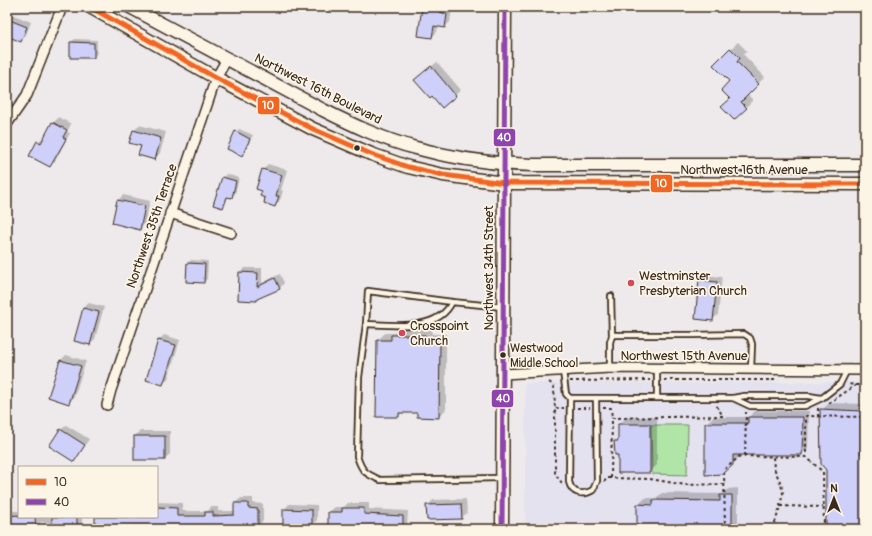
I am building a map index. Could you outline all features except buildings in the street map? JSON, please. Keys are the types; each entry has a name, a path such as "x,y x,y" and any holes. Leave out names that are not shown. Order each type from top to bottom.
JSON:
{"main road":[{"path":"90,7 216,78 313,129 371,154 408,167 443,175 504,183"},
{"name":"Northwest 16th Boulevard","path":"130,7 323,110 383,137 415,148 448,156 504,164"},
{"name":"Northwest 34th Street","path":"502,529 505,7"},
{"name":"Northwest 16th Avenue","path":"504,164 742,166 865,165"},
{"path":"742,166 743,184"},
{"name":"Northwest 16th Avenue","path":"504,183 865,184"}],"street":[{"path":"7,124 27,95 62,7"},
{"name":"Northwest 35th Terrace","path":"107,405 216,78 227,59"},
{"path":"170,213 231,233"},
{"name":"Northwest 15th Avenue","path":"503,374 610,368 865,370"}],"lane":[{"path":"503,307 368,291 366,324 359,377 357,456 361,468 367,474 380,480 503,478"},
{"path":"610,368 610,342 612,336 611,296"},
{"path":"366,324 416,325 429,322 448,309 452,302"},
{"path":"612,336 617,334 692,336 744,334 750,338 752,344 751,369"},
{"path":"657,369 657,398"},
{"path":"733,398 750,406 805,406 822,398 841,382 848,370"},
{"path":"563,371 566,394 570,398 570,487 574,491 584,494 593,490 597,481 596,398"},
{"path":"570,398 733,398 744,396 809,396 822,398"}],"path":[{"path":"544,381 776,380"},
{"path":"549,382 554,387 555,408"},
{"path":"841,382 856,386 865,386"},
{"path":"818,416 818,409 836,400 856,386"},
{"path":"611,478 612,418 723,416 716,405 722,405"},
{"path":"740,410 746,412 745,456"},
{"path":"806,457 806,416 865,417"},
{"path":"725,529 724,470 740,456 806,457 823,472 824,529"},
{"path":"772,529 783,493 774,468 773,457"},
{"path":"607,478 650,479 685,485 725,484"},
{"path":"780,506 824,507"}],"shaded area":[{"name":"Westwood Middle School","path":"865,382 865,529 525,529 525,383"}],"green space":[{"path":"651,425 688,425 687,475 652,474"}],"transit line":[{"name":"10","path":"90,7 216,78 313,129 371,154 408,167 443,175 504,183 865,184"},
{"name":"40","path":"502,529 505,7"}],"place":[{"name":"Westminster Presbyterian Church","path":"631,283"},
{"name":"Crosspoint Church","path":"402,333"},
{"name":"Westwood Middle School","path":"503,355"}]}
